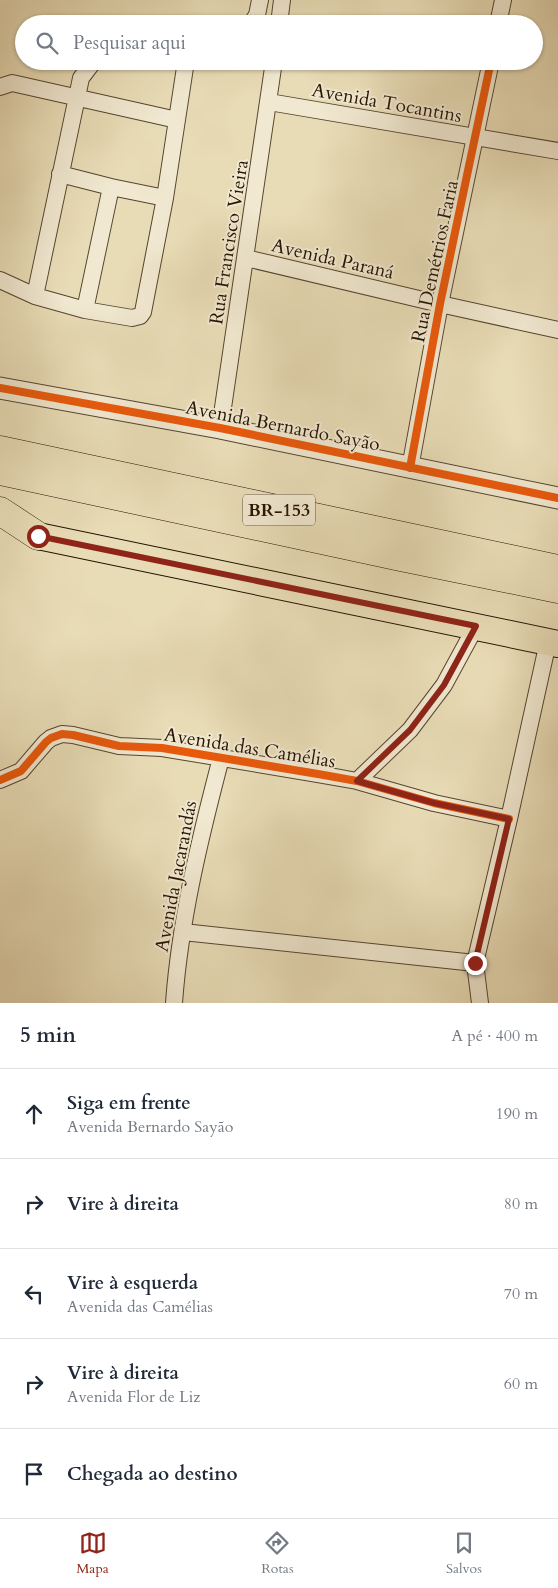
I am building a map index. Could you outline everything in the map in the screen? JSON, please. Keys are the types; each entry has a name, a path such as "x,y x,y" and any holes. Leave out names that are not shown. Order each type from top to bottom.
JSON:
{"highway":[{"name":"BR-153","path":"0,450 558,569"},
{"name":"BR-153","path":"0,471 558,589"},
{"path":"0,511 38,536"}],"main road":[{"path":"38,536 553,643"}],"street":[{"path":"256,15 260,0"},
{"path":"280,15 282,0"},
{"path":"500,15 503,0"},
{"path":"35,296 77,99 82,78 88,70"},
{"path":"0,280 35,296 86,310 132,318 140,316 143,312 165,198 185,70"},
{"name":"Rua Francisco Vieira","path":"220,428 273,70"},
{"name":"Rua Demétrios Faria","path":"410,468 440,304 489,70"},
{"path":"0,86 12,83 177,120"},
{"name":"Avenida Tocantins","path":"269,102 558,150"},
{"path":"60,174 165,198"},
{"path":"86,310 111,187"},
{"name":"Avenida Paraná","path":"246,258 558,330"},
{"name":"Avenida Bernardo Sayão","path":"0,388 220,428 558,498"},
{"path":"0,529 38,536"},
{"path":"357,781 410,730 444,685 476,626"},
{"path":"480,1003 475,963 553,643"},
{"name":"Avenida das Camélias","path":"0,780 22,770 46,742 62,734 119,746 162,748 357,781 434,803 509,819"},
{"name":"Avenida Jacarandás","path":"174,1003 183,932 198,851 221,758"},
{"path":"183,932 475,963"}],"cycle path":[{"path":"410,468 440,304 489,70"},
{"path":"0,388 220,428 558,498"},
{"path":"0,780 21,771 46,742 62,734 119,746 162,748 357,781 434,803 509,819"}],"route":[{"path":"38,536 476,626 444,685 410,730 357,781 434,803 509,819 475,963"}]}
